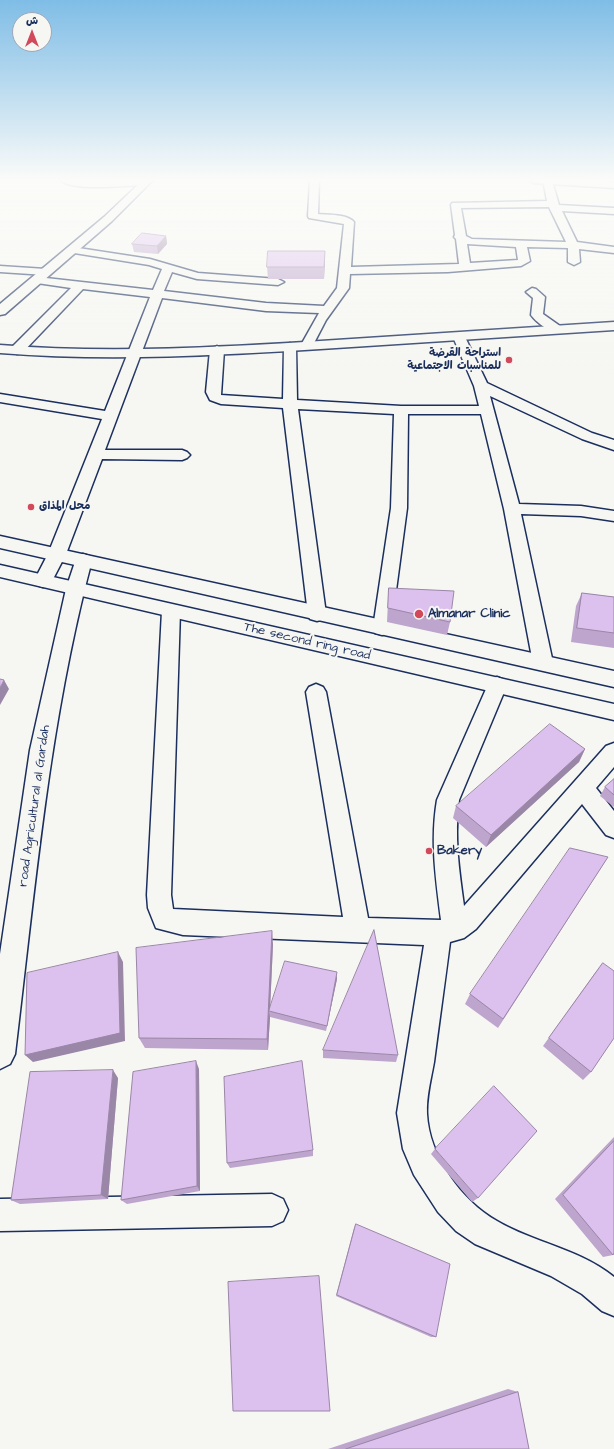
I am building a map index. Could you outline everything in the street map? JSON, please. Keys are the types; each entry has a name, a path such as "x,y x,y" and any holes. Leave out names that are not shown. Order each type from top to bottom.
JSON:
{"main road":[{"path":"0,311 75,248"},
{"path":"0,349 51,353 134,354 290,347 614,326"},
{"path":"0,542 317,614 614,679"},
{"name":"road Agricultural al Gardah","path":"0,1054 3,1015 41,750 74,589 83,560"},
{"name":"The second ring road","path":"0,571 614,712"}],"street":[{"path":"307,345 327,310 343,288 346,248"},
{"path":"461,248 465,268"},
{"path":"344,271 465,268 481,265 521,263 524,261 522,248"},
{"path":"573,248 574,262"},
{"path":"594,248 614,250"},
{"path":"72,250 142,260 198,276 278,282"},
{"path":"43,581 57,554 168,267"},
{"path":"0,269 41,276 80,286 266,307 327,310"},
{"path":"17,350 80,286"},
{"path":"532,292 539,297 535,312 536,315 548,322 556,330"},
{"path":"459,337 481,386 488,410 512,509 543,663"},
{"path":"290,347 290,403 317,614"},
{"path":"216,350 213,392 215,397 230,402 290,403 401,410 488,410"},
{"path":"481,386 587,436 614,445"},
{"path":"0,398 110,416"},
{"path":"382,628 398,508 401,410"},
{"path":"95,454 182,455"},
{"path":"512,509 581,511 614,516"},
{"path":"171,611 159,895 160,908 165,920 184,923 358,930 447,931 467,921 614,752"},
{"path":"497,685 448,800 444,819 447,931 412,1113 418,1149 425,1164 449,1201 467,1220 486,1233 562,1264 594,1282 614,1299"},
{"path":"316,692 358,930"},
{"path":"583,788 614,828"},
{"path":"0,1215 272,1210"}],"building":[{"path":"268,251 325,251 324,267 267,267"},
{"path":"389,588 454,591 450,622 388,608"},
{"path":"582,593 614,597 614,633 577,628"},
{"path":"0,679 4,680 0,688"},
{"path":"550,724 585,749 491,835 456,806"},
{"path":"614,779 614,795 605,787"},
{"path":"570,848 608,857 503,1019 470,994"},
{"path":"374,930 398,1055 323,1050"},
{"path":"272,931 267,1039 139,1038 136,948"},
{"path":"118,952 120,1033 25,1055 27,973"},
{"path":"285,961 337,972 327,1026 269,1011"},
{"path":"603,963 614,971 614,1038 591,1072 549,1038"},
{"path":"196,1061 197,1186 121,1200 133,1072"},
{"path":"302,1061 313,1150 227,1163 224,1077"},
{"path":"113,1070 101,1195 11,1200 30,1072"},
{"path":"494,1086 537,1131 478,1198 435,1149"},
{"path":"614,1141 614,1253 613,1255 563,1195"},
{"path":"356,1224 450,1264 436,1337 337,1295"},
{"path":"319,1276 330,1411 233,1411 228,1282"},
{"path":"518,1392 529,1449 346,1449"}],"place":[{"name":"استراحة القرضة للمناسبات الاجتماعية","path":"509,360"},
{"name":"محل المذاق","path":"31,507"},
{"name":"Almanar Clinic","path":"419,614"},
{"name":"Bakery","path":"429,851"}]}
